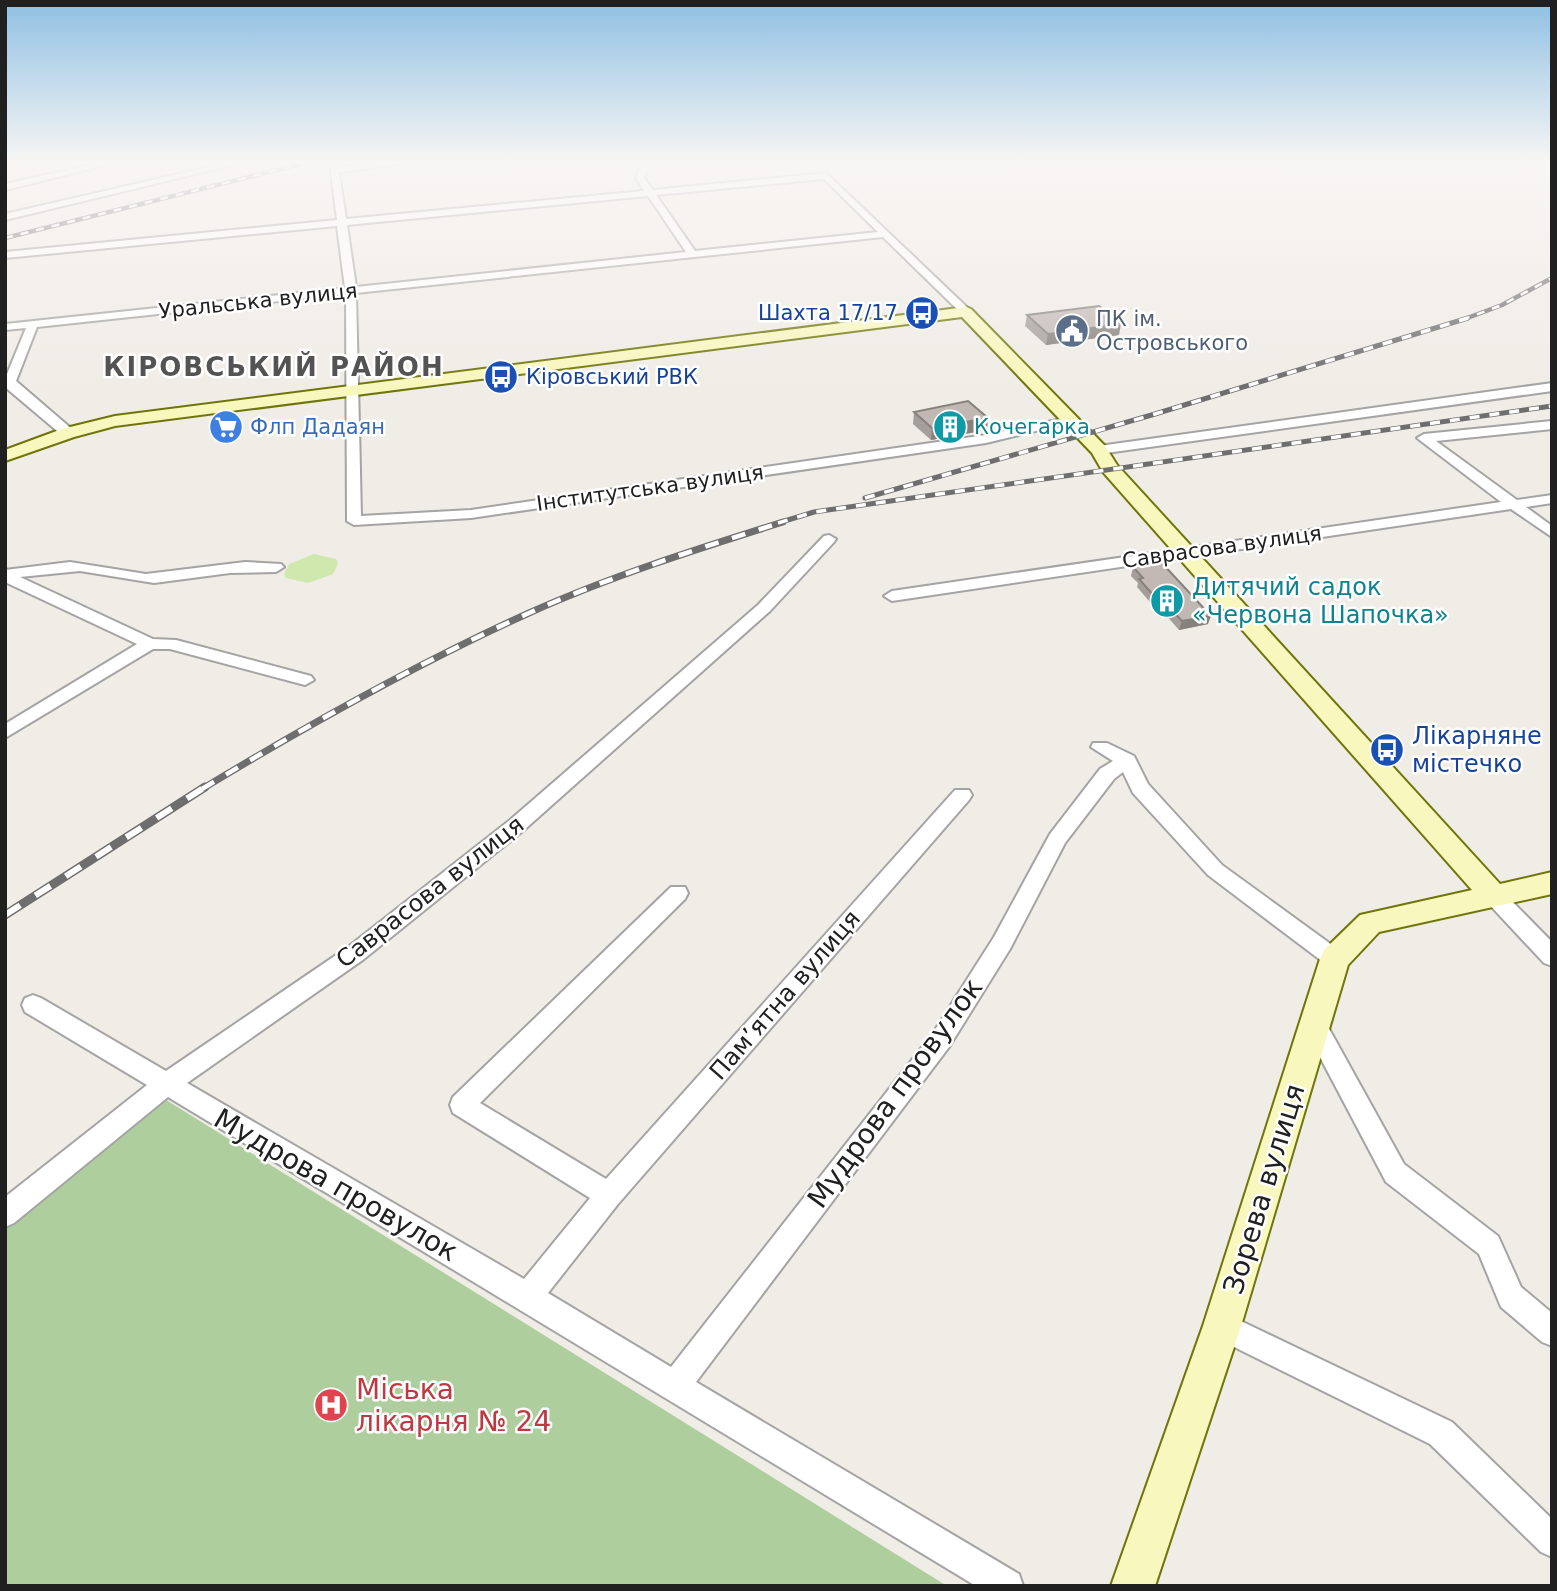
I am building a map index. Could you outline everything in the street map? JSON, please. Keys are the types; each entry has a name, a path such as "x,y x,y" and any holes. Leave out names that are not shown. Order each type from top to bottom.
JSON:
{"main road":[{"path":"5,456 68,433 115,421 966,312 1099,450 1110,468 1494,895 1552,883"}],"street":[{"path":"5,255 176,238"},
{"path":"344,238 351,292 353,390"},
{"path":"681,238 692,254"},
{"name":"Уральська вулиця","path":"5,327 845,238"},
{"path":"890,238 966,312"},
{"path":"33,324 8,383 68,433"},
{"path":"1099,450 1552,387"},
{"name":"Інститутська вулиця","path":"353,390 355,521 471,514 972,441 1071,421"},
{"path":"1552,425 1423,438 1552,533"},
{"name":"Саврасова вулиця","path":"892,596 1552,499"},
{"name":"Саврасова вулиця","path":"5,1214 166,1085 356,953 517,825 764,608 829,540"},
{"path":"5,575 41,568 90,568 115,575 153,578 250,565 276,567"},
{"path":"5,575 150,644 170,644 304,680"},
{"path":"5,732 150,644"},
{"path":"1100,747 1127,761 1140,788 1215,870 1335,959"},
{"name":"Мудрова провулок","path":"675,1385 941,1040 1002,943 1057,839 1107,774 1127,761"},
{"name":"Пам’ятна вулиця","path":"528,1297 609,1195 962,795"},
{"path":"609,1195 462,1105 678,893"},
{"path":"1494,895 1552,957"},
{"name":"Зорева вулиця","path":"1133,1586 1222,1326 1335,959 1370,923 1494,895"},
{"name":"Мудрова провулок","path":"33,1006 528,1297 1007,1586"},
{"path":"1314,1023 1395,1173 1489,1245 1511,1297 1552,1332"},
{"path":"1222,1326 1441,1433 1552,1541"}],"green space":[{"path":"314,554 336,559 338,564 333,574 308,583 286,578 284,574 289,564"},
{"name":"Міська лікарня № 24","path":"163,1098 947,1586 5,1586 5,1225"}],"building":[{"path":"1099,306 1121,324 1048,334 1027,315"},
{"path":"968,401 988,418 932,428 914,412"},
{"name":"Дитячий садок «Червона Шапочка»","path":"1161,562 1211,616 1182,621 1168,606 1163,606 1139,579 1143,578 1133,567"}],"railway":[{"path":"1464,319 1502,305 1552,278"},
{"path":"865,498 1155,414 1464,319"},
{"path":"778,523 814,512 1552,406"},
{"path":"202,789 363,696 529,613 623,575 783,522"},
{"path":"5,915 205,787"}],"place":[{"name":"Шахта 17/17","path":"922,313"},
{"name":"ПК ім. Островського","path":"1072,331"},
{"name":"Кіровський РВК","path":"501,377"},
{"name":"Флп Дадаян","path":"226,427"},
{"name":"Кочегарка","path":"950,427"},
{"name":"Дитячий садок «Червона Шапочка»","path":"1167,601"},
{"name":"Лікарняне містечко","path":"1387,750"},
{"name":"Міська лікарня № 24","path":"331,1405"}],"district":[{"name":"КІРОВСЬКИЙ РАЙОН","path":"274,367"}]}
